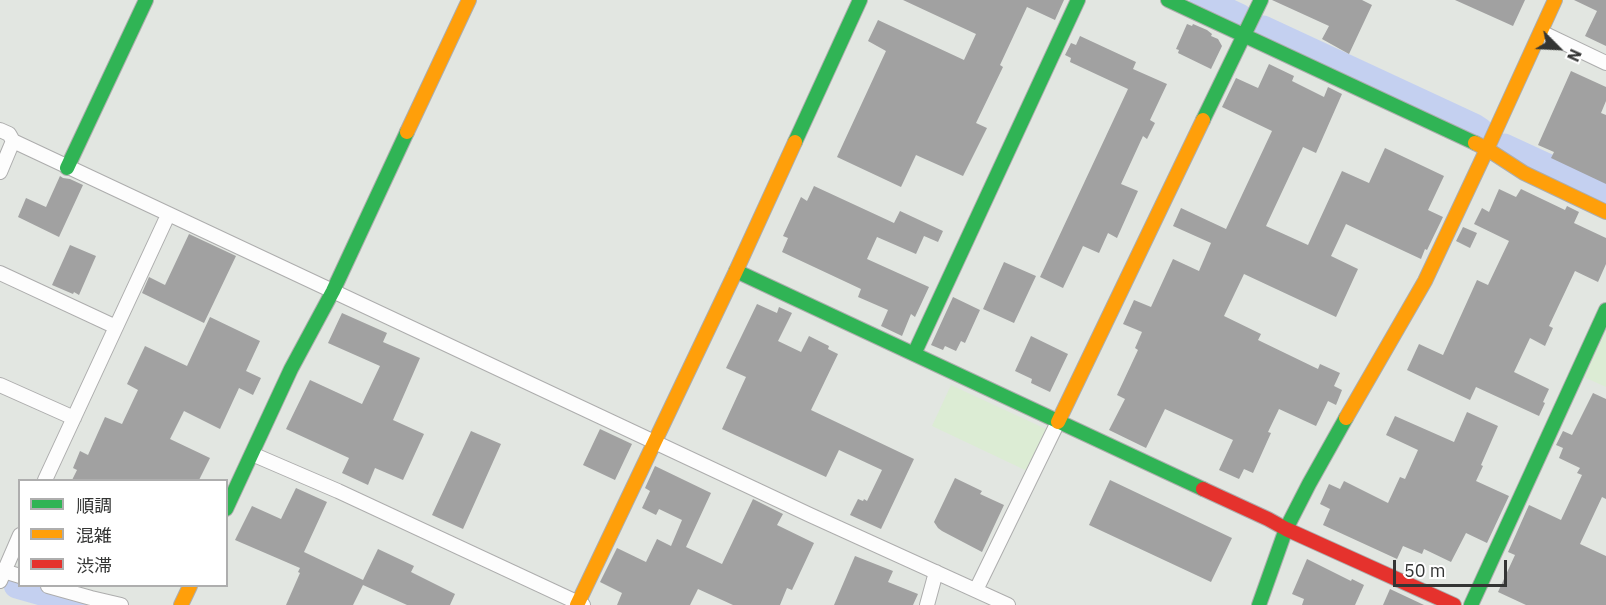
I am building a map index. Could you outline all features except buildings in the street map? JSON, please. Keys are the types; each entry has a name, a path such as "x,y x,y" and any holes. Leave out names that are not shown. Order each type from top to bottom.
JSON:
{"street":[{"path":"67,168 146,0"},
{"path":"228,505 291,369 333,291 469,0"},
{"path":"252,454 338,491 579,604 736,271 860,0"},
{"path":"914,354 1078,0"},
{"path":"1168,0 1486,149 1524,173 1606,212"},
{"path":"976,590 1261,0"},
{"path":"1259,605 1286,529 1425,281 1555,0"},
{"path":"1541,32 1606,63"},
{"path":"0,130 9,134 13,141 67,168 810,516 1008,605"},
{"path":"0,172 13,141"},
{"path":"45,479 168,215"},
{"path":"736,271 1269,519 1286,529 1454,605"},
{"path":"0,273 116,327"},
{"path":"1471,605 1606,310"},
{"path":"0,385 74,418"},
{"path":"18,539 1,574 18,576"},
{"path":"927,605 936,572"},
{"path":"55,587 121,605"},
{"path":"181,605 189,587"}],"shaded area":[{"path":"0,0 1606,0 1606,605 0,605"}],"green space":[{"path":"1606,331 1606,387 1584,377"},
{"path":"951,385 1046,429 1027,471 932,426"}],"waterway":[{"path":"1203,0 1239,17"},
{"path":"1263,29 1480,131"},
{"path":"1504,147 1606,194"},
{"path":"24,587 87,605"}],"traffic: fast":[{"path":"67,168 146,0"},
{"path":"795,142 860,0"},
{"path":"914,354 1078,0"},
{"path":"1168,0 1475,143"},
{"path":"1203,120 1261,0"},
{"path":"228,505 291,369 333,291 407,132"},
{"path":"736,271 1203,489"},
{"path":"1471,605 1606,310"},
{"path":"1259,605 1286,529 1346,418"}],"traffic: slow":[{"path":"407,132 469,0"},
{"path":"1555,0 1487,149 1524,173 1606,212"},
{"path":"1058,422 1203,120"},
{"path":"577,605 795,142"},
{"path":"1346,418 1425,281 1487,149 1475,143"},
{"path":"181,605 190,587"}],"traffic: jam":[{"path":"1203,489 1454,605"}]}
